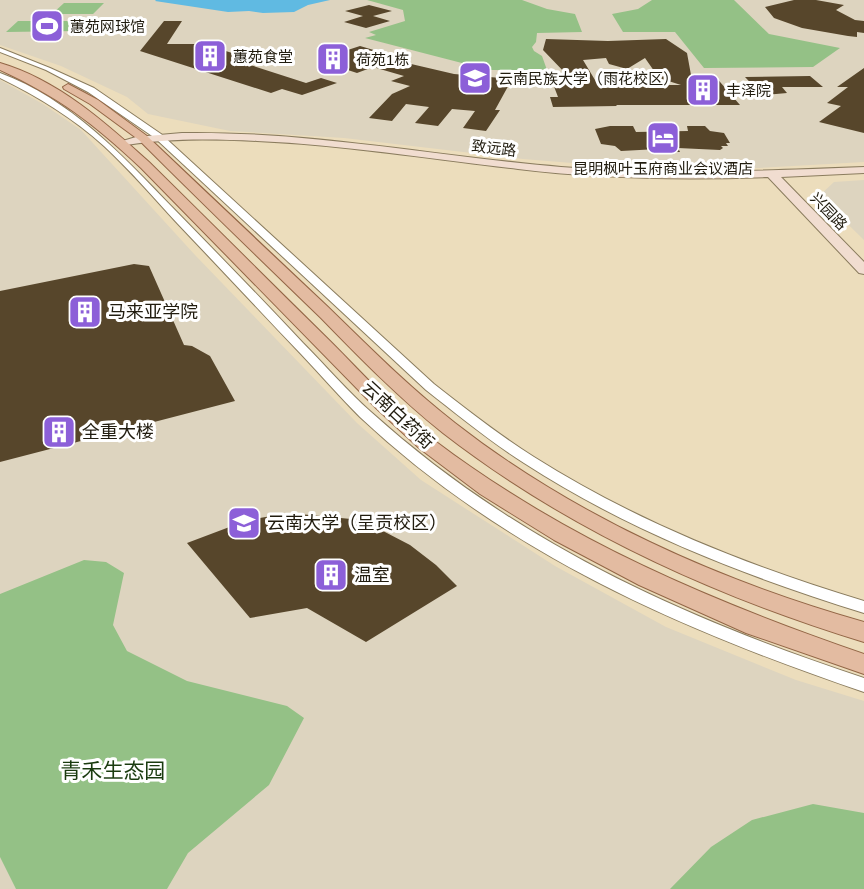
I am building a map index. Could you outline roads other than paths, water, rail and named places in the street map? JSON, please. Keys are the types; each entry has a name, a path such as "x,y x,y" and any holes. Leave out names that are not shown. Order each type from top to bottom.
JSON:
{"main road":[{"name":"云南白药街","path":"0,57 80,93 167,160 406,392 446,428 494,462 549,498 610,532 685,567 764,598 864,632"},
{"name":"云南白药街","path":"0,66 61,96 106,129 140,138"},
{"path":"4,77 36,83"},
{"path":"61,96 64,111"},
{"path":"106,129 118,129 140,138"},
{"name":"云南白药街","path":"140,138 145,165 383,404 426,444 487,489 562,535 647,579 755,626 864,664"},
{"name":"致远路","path":"140,138 302,144 511,169 608,177 664,179 864,172"},
{"path":"145,165 154,161 167,160"},
{"name":"兴园路","path":"778,176 864,255"},
{"name":"兴园路","path":"778,176 864,270"}],"street":[{"path":"0,50 48,69 91,90 140,138 470,421 522,456 582,493 656,530 750,569 864,607"},
{"path":"4,77 64,111 108,145 364,413 404,451 453,490 516,533 598,579 683,619 803,666 864,685"}],"water":[{"path":"156,0 330,0 308,5 294,12 263,13 228,12"}],"place":[{"name":"蕙苑网球馆","path":"47,26"},
{"name":"蕙苑食堂","path":"210,56"},
{"name":"荷苑1栋","path":"333,59"},
{"name":"云南民族大学（雨花校区）","path":"475,78"},
{"name":"丰泽院","path":"703,90"},
{"name":"昆明枫叶玉府商业会议酒店","path":"663,138"},
{"name":"马来亚学院","path":"85,312"},
{"name":"全重大楼","path":"59,432"},
{"name":"云南大学（呈贡校区）","path":"244,523"},
{"name":"温室","path":"331,575"}],"park label":[{"name":"青禾生态园","path":"113,770"}]}
